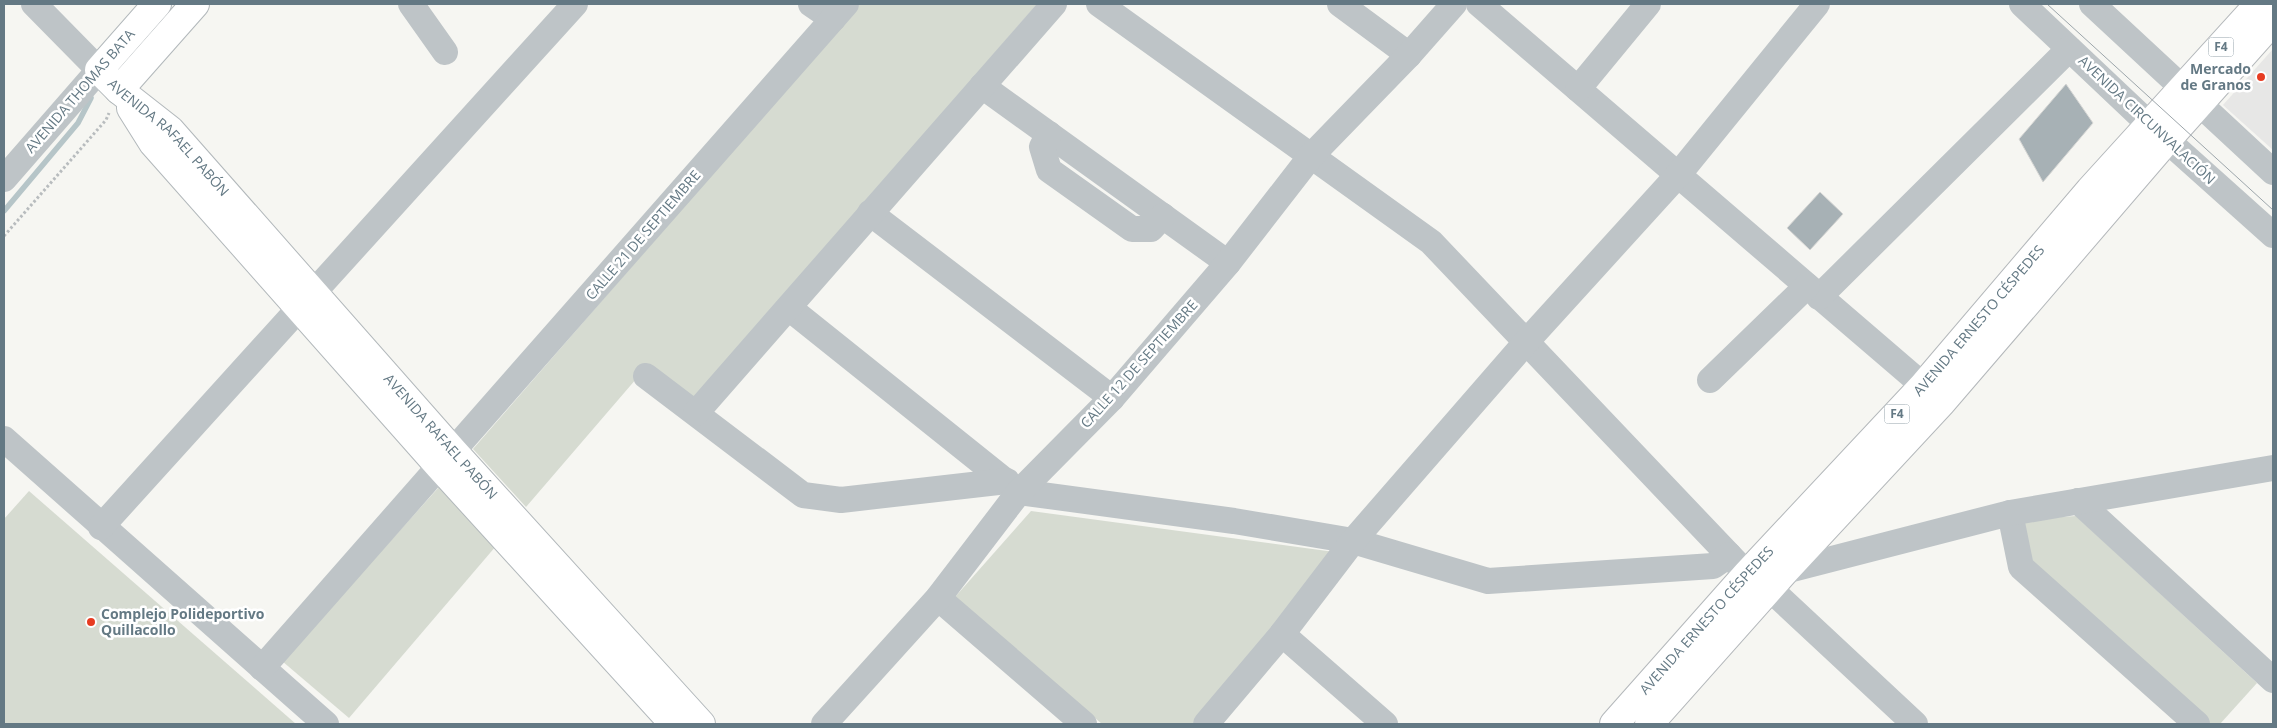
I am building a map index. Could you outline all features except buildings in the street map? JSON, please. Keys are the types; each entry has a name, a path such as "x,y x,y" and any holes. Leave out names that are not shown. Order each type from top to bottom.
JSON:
{"main road":[{"name":"AVENIDA THOMAS BATA","path":"99,70 157,4"},
{"name":"AVENIDA THOMAS BATA","path":"119,90 196,4"},
{"name":"AVENIDA ERNESTO CÉSPEDES","path":"2191,97 2259,4"},
{"name":"AVENIDA ERNESTO CÉSPEDES","path":"1614,724 1654,715 1757,572 1933,394 2090,190 2158,132 2191,97 2273,21"},
{"name":"AVENIDA RAFAEL PABÓN","path":"99,70 119,90 170,130 307,300 446,458 674,724"},
{"name":"AVENIDA ERNESTO CÉSPEDES","path":"1757,572 1933,394"},
{"name":"AVENIDA RAFAEL PABÓN","path":"446,458 701,724"}],"street":[{"path":"34,4 99,70"},
{"path":"411,4 445,52"},
{"path":"101,527 575,4"},
{"path":"811,4 839,11"},
{"path":"696,413 1054,4"},
{"path":"1099,4 1431,242 1757,572 1915,724"},
{"path":"1340,4 1409,55"},
{"name":"CALLE 12 DE SEPTIEMBRE","path":"824,724 938,598 1013,487 1112,398 1228,263 1311,156 1409,55 1454,4"},
{"path":"1479,4 1933,394"},
{"path":"1578,89 1648,4"},
{"path":"1206,724 1282,634 1353,541 1527,341 1678,175 1816,4"},
{"name":"AVENIDA CIRCUNVALACIÓN","path":"2022,4 2158,132 2273,235"},
{"path":"2092,4 2273,172"},
{"name":"CALLE 21 DE SEPTIEMBRE","path":"262,668 839,11"},
{"path":"1710,380 1813,291 2069,49"},
{"name":"AVENIDA THOMAS BATA","path":"4,178 99,70"},
{"path":"982,86 1228,263"},
{"path":"870,213 1112,398"},
{"path":"788,308 1013,487"},
{"path":"646,376 803,495 841,500 1013,487 1353,541 1488,581 1713,566 1757,572 2010,513 2273,468"},
{"path":"4,439 101,527 326,724"},
{"path":"2078,502 2273,680"},
{"path":"2010,513 2021,568 2197,724"},
{"path":"938,598 1084,724"},
{"path":"1282,634 1385,724"}],"path":[{"name":"AVENIDA THOMAS BATA","path":"4,236 106,120 119,90"}],"shaded area":[{"path":"860,4 1037,4 693,403 649,364 526,507 473,449"},
{"name":"Mercado de Granos","path":"2273,49 2273,150 2223,105"},
{"path":"440,486 496,546 349,718 282,661"},
{"name":"Complejo Polideportivo Quillacollo","path":"29,491 296,724 4,724 4,519"},
{"path":"1031,511 1342,553 1193,724 1102,724 955,597"},
{"path":"2076,516 2257,683 2220,724 2205,724 2029,563 2017,520"}],"waterway":[{"path":"4,211 78,123 91,98"}],"tram line":[{"path":"2047,4 2273,210"}],"place":[{"name":"Mercado de Granos","path":"2261,77"},
{"name":"Complejo Polideportivo Quillacollo","path":"91,622"}]}
